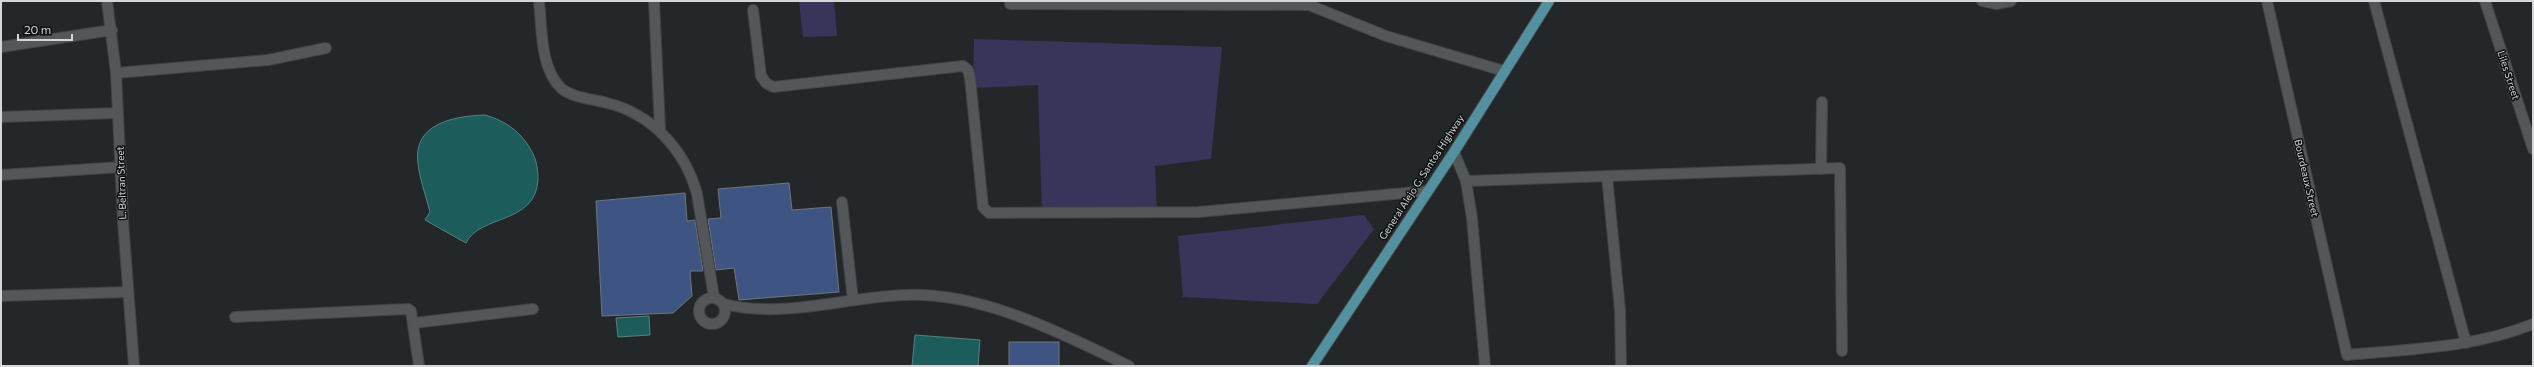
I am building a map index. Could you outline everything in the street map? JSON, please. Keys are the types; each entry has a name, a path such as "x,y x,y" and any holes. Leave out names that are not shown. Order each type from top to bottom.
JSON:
{"main road":[{"name":"General Alejo G. Santos Highway","path":"1312,366 1426,191 1454,152 1549,1"}],"street":[{"name":"L. Beltran Street","path":"106,1 112,30 116,73 128,292 134,366"},
{"path":"539,1 544,47 552,74 562,88 572,94 611,104 640,117 660,130 679,152 693,179 714,297"},
{"path":"654,1 660,130"},
{"path":"1010,1 1010,4 1309,3 1386,36 1504,71"},
{"path":"1982,1 1996,4 2011,1"},
{"name":"Bourdeaux Street","path":"2267,1 2347,355 2466,343"},
{"path":"2374,1 2466,343 2516,331 2533,324"},
{"name":"Liles Street","path":"2485,1 2533,149"},
{"path":"753,10 761,76 766,84 773,87 963,66 968,70 983,208 989,212 1199,212 1426,191"},
{"path":"1,47 112,30"},
{"path":"116,73 268,60 326,48"},
{"path":"1821,169 1822,102"},
{"path":"1,117 118,113"},
{"path":"1454,152 1466,181 1472,218 1485,366"},
{"path":"1,175 121,167"},
{"path":"1466,181 1840,168 1842,350"},
{"path":"1607,176 1620,310 1621,366"},
{"path":"842,202 853,300"},
{"path":"1,296 128,292"},
{"path":"724,304 726,311 720,322 714,324 702,320 699,314 700,304 708,298 714,297 724,304 754,310 778,310 905,295 940,295 977,303 1057,332 1129,366"},
{"path":"235,316 408,309 412,311 419,366"},
{"path":"414,323 534,309"}],"shaded area":[{"path":"799,1 834,1 837,36 803,37"},
{"path":"974,39 1222,47 1211,159 1155,166 1157,215 1042,214 1038,85 973,88"},
{"path":"1364,215 1374,229 1317,304 1183,297 1178,236"}],"water":[{"path":"485,115 507,124 524,140 533,154 538,180 535,194 527,205 518,212 506,218 483,227 473,234 466,243 425,220 430,212 419,170 418,150 422,139 438,124 461,117"},
{"path":"649,316 650,335 618,337 616,318"},
{"path":"915,335 980,340 978,366 912,366"}],"building":[{"path":"789,183 792,210 831,207 839,292 739,300 734,268 716,270 708,219 721,218 718,189"},
{"path":"685,193 687,221 695,220 703,271 690,271 692,296 673,313 602,316 596,201"},
{"path":"1009,342 1059,342 1059,366 1009,366"}]}
